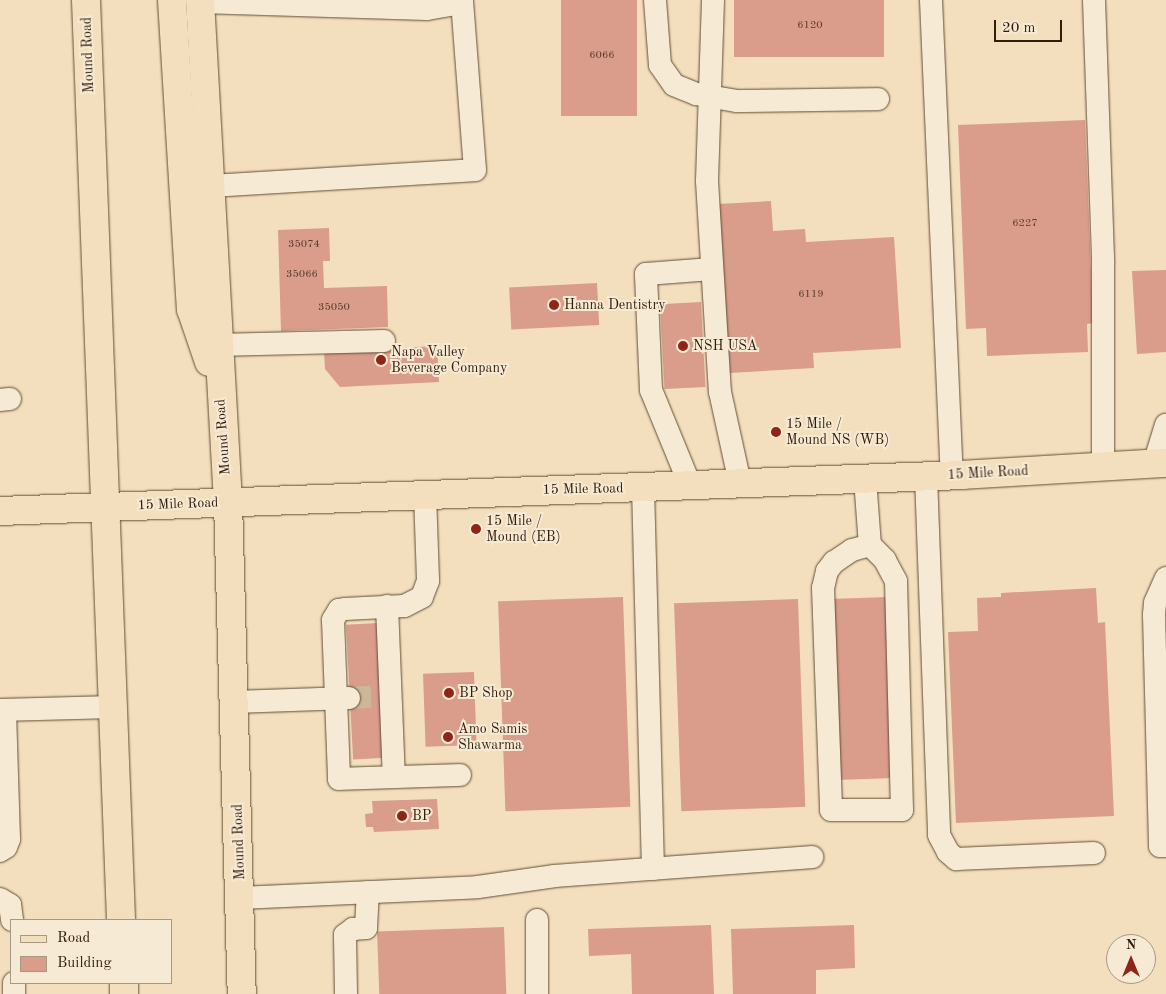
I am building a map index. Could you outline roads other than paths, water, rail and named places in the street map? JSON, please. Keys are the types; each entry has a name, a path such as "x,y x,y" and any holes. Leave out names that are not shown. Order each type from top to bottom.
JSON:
{"main road":[{"name":"Mound Road","path":"86,0 121,919"},
{"path":"172,0 191,309 219,391"},
{"name":"Mound Road","path":"200,1 219,391 228,502 242,994"},
{"name":"15 Mile Road","path":"0,511 939,476 1160,463"}],"lane":[{"path":"655,0 660,65 674,86 712,97 737,101 878,99"},
{"path":"714,0 712,97 707,181 720,392 740,483"},
{"path":"932,0 939,476 939,835 948,852 956,859 1094,853"},
{"path":"1094,0 1103,263 1102,466"},
{"path":"200,1 427,9 461,2 475,170 209,186"},
{"path":"690,485 651,390 646,274 712,269"},
{"path":"217,345 384,341"},
{"path":"1160,463 1166,425"},
{"path":"865,478 870,545 885,560 896,581 902,810 831,810 823,588 827,571 834,562 852,550 870,545"},
{"path":"643,487 653,869"},
{"path":"425,494 427,589 415,603 345,608 335,614 332,625 342,699 339,779 460,776"},
{"path":"1166,578 1155,603 1154,615 1160,846 1166,846"},
{"path":"387,606 386,696 394,777"},
{"path":"234,702 342,699"},
{"path":"0,851 6,847 9,839 2,710 114,707"},
{"path":"240,898 478,887 555,876 812,857"},
{"path":"346,994 345,935 353,929 366,928 368,892"},
{"path":"0,899 10,905 12,919"},
{"path":"536,994 537,920"}],"tunnel":[{"path":"349,698 382,696"}],"place":[{"name":"Hanna Dentistry","path":"554,305"},
{"name":"NSH USA","path":"683,346"},
{"name":"Napa Valley Beverage Company","path":"381,360"},
{"name":"15 Mile / Mound NS (WB)","path":"776,432"},
{"name":"15 Mile / Mound (EB)","path":"476,529"},
{"name":"BP Shop","path":"449,693"},
{"name":"Amo Samis Shawarma","path":"448,737"},
{"name":"BP","path":"402,816"}]}
